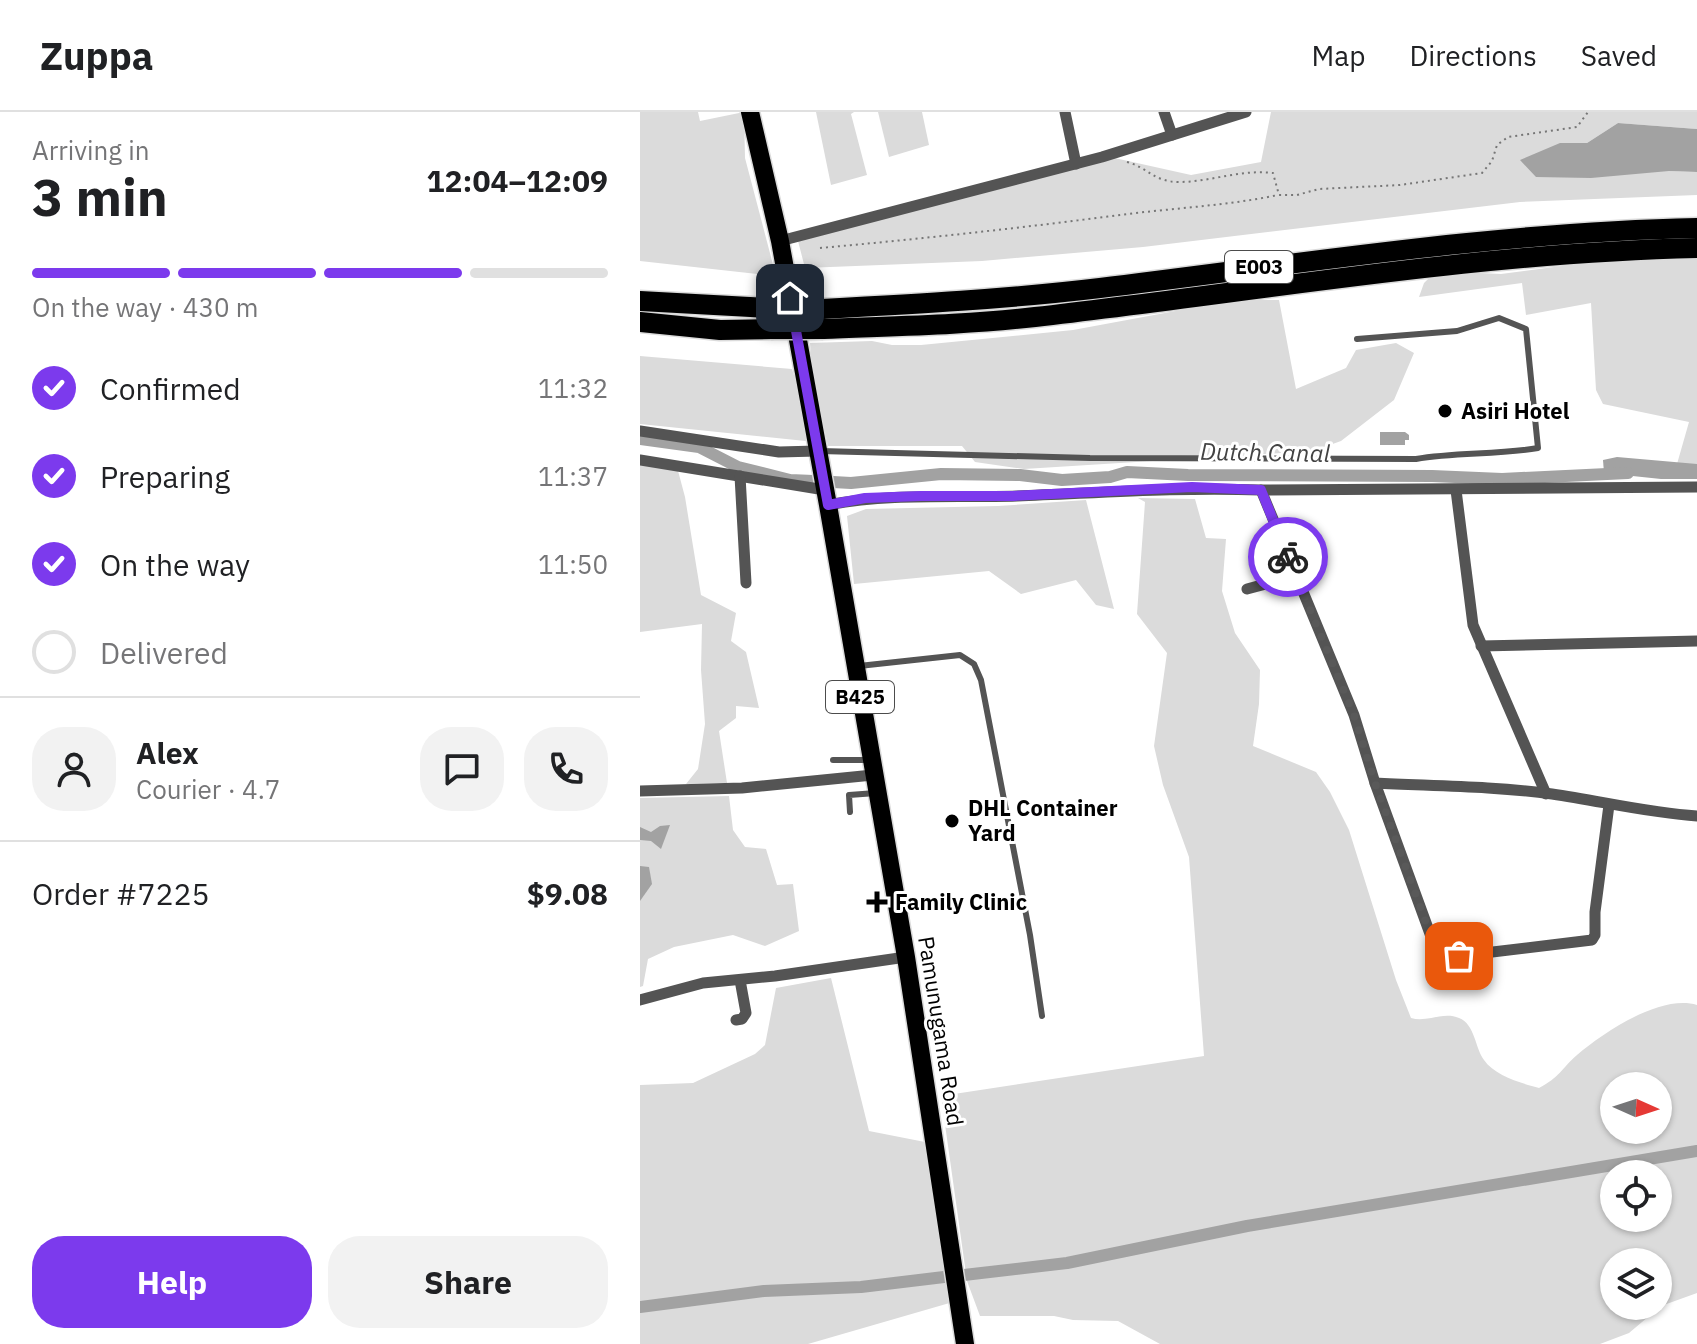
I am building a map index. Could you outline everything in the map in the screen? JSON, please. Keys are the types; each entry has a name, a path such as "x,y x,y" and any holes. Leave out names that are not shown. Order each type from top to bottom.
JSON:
{"highway":[{"name":"E003","path":"640,322 720,330 771,329 823,319 1496,238 1616,229 1697,228"},
{"name":"E003","path":"640,301 768,308 823,319 950,324 1034,317 1415,268 1625,250 1697,248"}],"main road":[{"name":"Pamunugama Road","path":"750,112 780,241 826,497 906,957 965,1344"}],"street":[{"path":"1065,112 1076,164"},
{"path":"1164,112 1172,135"},
{"path":"780,241 1102,157 1246,112"},
{"path":"640,431 779,452 817,451"},
{"path":"640,460 740,476 826,497 865,498 1013,496 1192,487 1261,490 1697,487"},
{"path":"740,476 746,583"},
{"path":"1261,490 1354,715 1375,783 1433,942 1446,954 1459,956 1592,940 1609,805"},
{"path":"1456,490 1473,625 1546,794"},
{"path":"1247,589 1295,576"},
{"path":"1481,646 1697,641"},
{"path":"640,791 742,788 873,776"},
{"path":"1375,783 1546,794 1661,814 1697,816"},
{"path":"640,1000 703,983 906,957"},
{"path":"736,1020 742,1019 746,1013 740,980"}],"lane":[{"path":"817,451 1090,458 1416,459 1511,453 1538,448 1526,329 1519,324 1499,318 1457,331 1357,339"},
{"path":"855,666 960,655 974,664 981,680 1042,1016"},
{"path":"833,760 873,776 849,795 850,812"}],"path":[{"path":"820,248 1057,225 1121,215 1230,205 1319,189 1400,185 1482,173 1492,161 1497,145 1508,137 1577,127 1588,112"},
{"path":"1102,157 1133,164 1154,178 1177,182 1239,172 1273,173 1279,195"}],"shaded area":[{"path":"640,112 698,112 700,121 744,112 745,158 776,276 640,261"},
{"path":"816,112 854,112 851,114 867,175 831,185"},
{"path":"878,112 922,112 929,145 889,157"},
{"path":"1271,112 1697,112 1697,129 1618,123 1587,143 1560,143 1669,171 1697,172 1697,195 1520,202 1143,247 982,261 805,268 798,241 1110,157 1191,175 1261,162"},
{"path":"1618,123 1697,129 1697,172 1669,171 1591,178 1536,177 1520,160 1560,143 1587,143"},
{"path":"1697,256 1697,464 1677,464 1689,422 1603,404 1596,390 1591,303 1526,315 1522,283 1419,297 1424,283 1436,271 1501,274 1629,257"},
{"path":"1235,300 1279,300 1296,389 1346,368 1356,350 1396,343 1414,353 1394,400 1341,441 1313,451 1024,469 975,462 962,446 828,446 812,371 810,343 872,341 921,345 1073,330"},
{"path":"640,356 792,369 815,442 640,424"},
{"path":"1380,432 1405,432 1409,440 1405,440 1405,445 1380,445"},
{"path":"1617,457 1697,464 1697,479 1604,473 1603,460"},
{"path":"640,465 677,467 701,595 736,613 731,641 746,652 759,708 736,706 736,718 719,731 727,783 686,784 698,769 705,724 702,624 640,632"},
{"path":"1138,498 1195,499 1206,538 1226,539 1222,591 1235,633 1260,670 1253,746 1316,772 1330,792 1349,830 1411,1018 1459,1018 1468,1025 1489,1066 1509,1078 1539,1088 1588,1046 1634,1017 1667,1005 1697,1005 1697,1293 1672,1302 1672,1248 1600,1248 1600,1320 1644,1320 1629,1333 1600,1344 1160,1344 1118,1321 1073,1320 1054,1316 980,1316 967,1281 942,1103 954,1094 1204,1056 1189,857 1163,785 1154,746 1167,653 1137,614 1145,502"},
{"path":"1086,500 1114,609 1096,605 1076,580 1021,594 989,571 854,584 847,516 866,509"},
{"path":"729,796 733,830 745,847 766,849 777,885 793,884 799,931 765,946 733,935 674,947 648,959 643,986 640,987 640,798"},
{"path":"670,825 661,849 651,841 640,840 640,827 651,832 660,826"},
{"path":"640,866 649,867 652,884 640,901"},
{"path":"831,978 869,1131 925,1142 953,1302 808,1344 640,1344 640,1085 693,1083 755,1054 765,1045 776,988"}],"waterway":[{"name":"Dutch Canal","path":"640,439 699,447 738,467 790,480 813,481"},
{"name":"Dutch Canal","path":"833,482 941,474 1020,475 1062,480 1110,477 1127,472 1502,479 1628,473"},
{"path":"964,1275 1067,1263 1247,1226 1697,1151"},
{"path":"640,1307 764,1291 861,1287 944,1277"}],"way so far":[{"path":"1288,557 1354,715 1375,783 1433,942 1446,954 1459,956"}],"place":[{"name":"Asiri Hotel","path":"1445,411"},
{"name":"DHL Container Yard","path":"952,821"},
{"name":"Family Clinic","path":"877,902"}],"route":[{"path":"790,298 828,505 865,498 921,496 1013,496 1192,487 1261,490 1288,557"}]}
